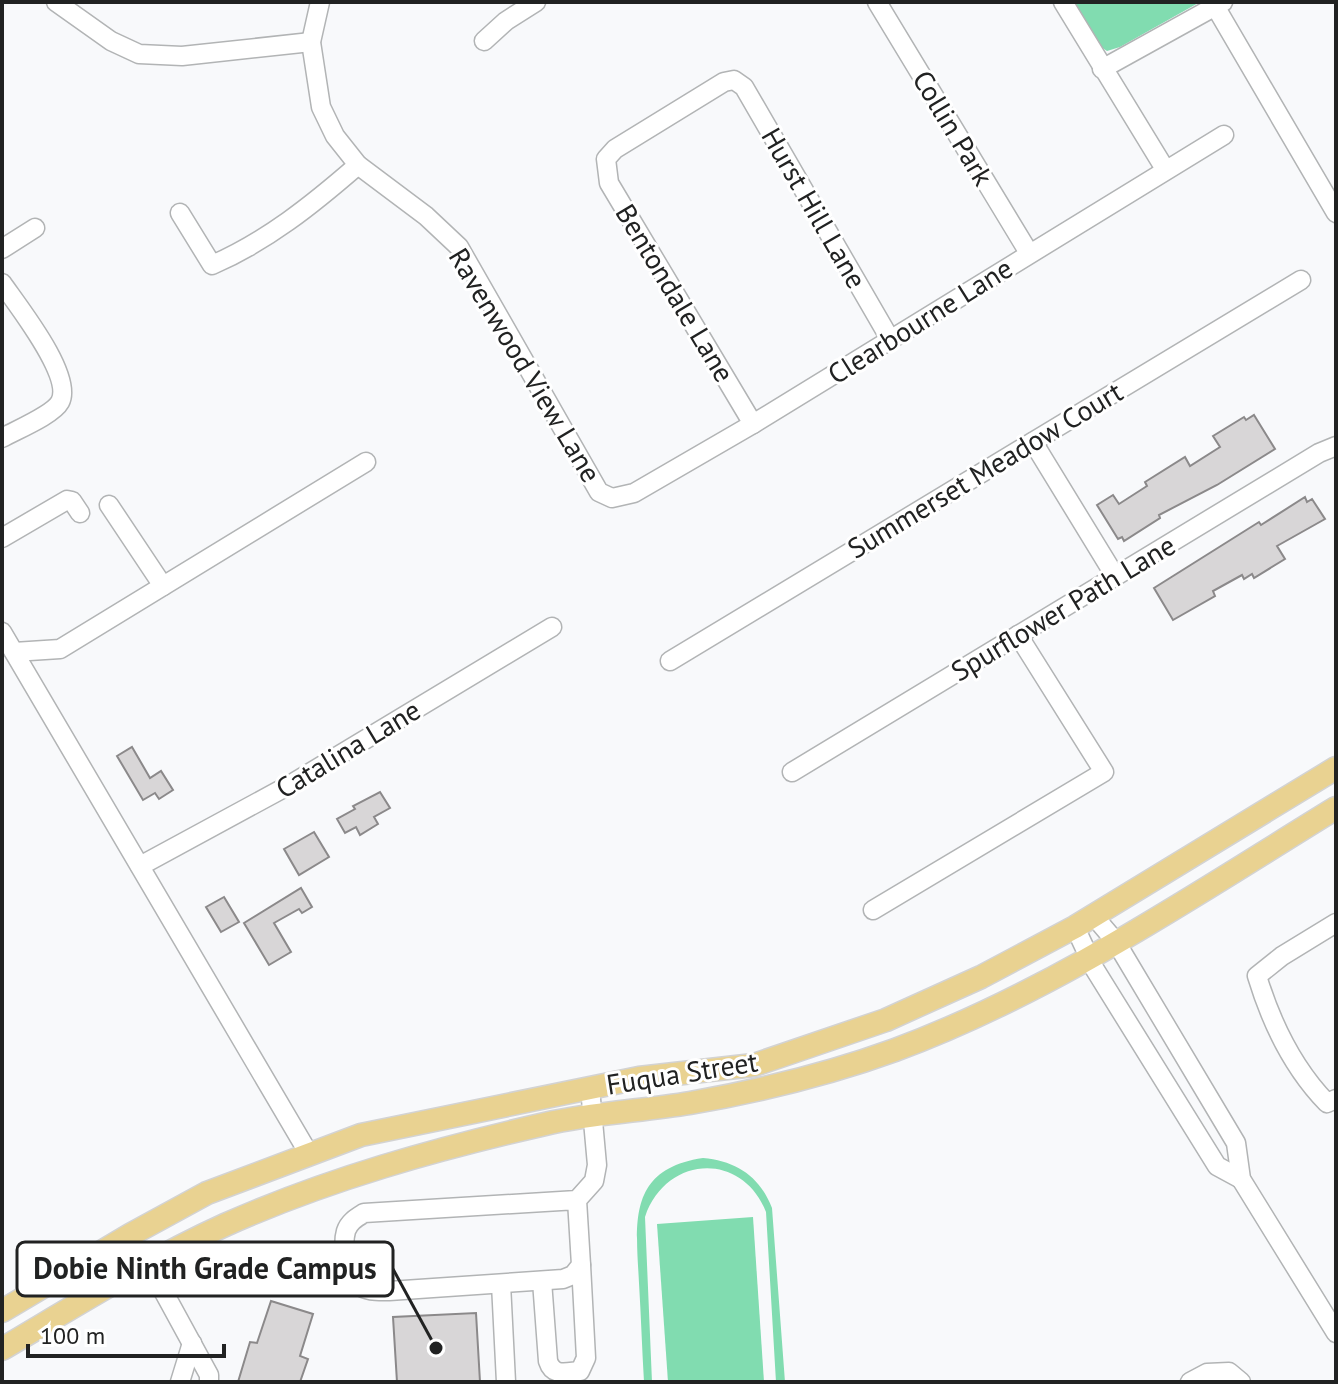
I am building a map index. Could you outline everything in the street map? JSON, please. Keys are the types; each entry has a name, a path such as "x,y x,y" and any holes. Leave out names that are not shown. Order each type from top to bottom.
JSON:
{"main road":[{"name":"Fuqua Street","path":"2,1311 207,1193 361,1135 639,1078 754,1065 886,1020 981,977 1084,921 1336,768"},
{"name":"Fuqua Street","path":"2,1349 223,1226 324,1185 418,1156 549,1123 689,1103 784,1083 894,1050 985,1012 1088,958 1336,808"},
{"path":"309,1154 324,1185"},
{"path":"130,1235 149,1265"}],"street":[{"path":"56,2 111,41 139,54 182,56 311,42 320,2"},
{"path":"484,41 506,21 536,2"},
{"name":"Collin Park","path":"877,2 1029,253"},
{"path":"1063,2 1165,169"},
{"path":"1102,69 1219,4 1336,213"},
{"name":"Ravenwood View Lane","path":"311,42 321,107 335,136 358,165 426,216 459,247 599,492 612,498"},
{"name":"Hurst Hill Lane","path":"606,159 615,149 724,82 734,80 744,87 890,339"},
{"name":"Clearbourne Lane","path":"612,498 634,493 753,424 1224,135"},
{"name":"Bentondale Lane","path":"606,159 609,183 753,424"},
{"path":"180,213 212,265 239,253 285,225 358,165"},
{"path":"2,249 35,228"},
{"name":"Summerset Meadow Court","path":"670,661 1301,280"},
{"path":"2,283 45,344 63,387 60,402 51,411 2,438"},
{"path":"1033,442 1115,576"},
{"name":"Spurflower Path Lane","path":"792,772 1319,453 1336,446"},
{"path":"14,652 60,649 366,462"},
{"path":"2,538 67,500 72,501 80,513"},
{"path":"109,505 163,586"},
{"name":"Catalina Lane","path":"140,866 293,783 552,627"},
{"path":"2,632 309,1154"},
{"path":"873,910 1104,772 1018,635"},
{"path":"1084,921 1116,942 1236,1143 1241,1179 1336,1333"},
{"path":"1084,921 1088,958 1217,1166 1241,1179"},
{"path":"1332,1101 1304,1077 1269,1014 1257,976 1282,956 1336,923"},
{"path":"581,1265 573,1275 563,1279 368,1291 356,1284 347,1268 346,1232 351,1221 364,1213 577,1200 594,1181 597,1165 590,1088"},
{"path":"542,1281 550,1369 557,1373 580,1371 586,1358 577,1200"},
{"path":"149,1265 209,1375 209,1382"},
{"path":"501,1284 506,1382"},
{"path":"180,1382 192,1343"},
{"path":"1190,1382 1207,1373 1235,1377"}],"path":[{"path":"1119,2 1125,2"}],"green space":[{"path":"1073,2 1200,2 1120,47 1107,51 1098,45"},
{"path":"703,1158 746,1172 761,1188 772,1208 785,1382 776,1382 766,1212 755,1192 740,1178 723,1170 704,1168 686,1172 669,1181 655,1196 645,1217 652,1382 644,1382 637,1240 641,1202 661,1174 678,1164"},
{"path":"753,1217 764,1382 668,1382 657,1224"}],"building":[{"path":"1254,415 1275,449 1217,485 1159,515 1160,518 1124,541 1122,537 1118,539 1097,505 1113,495 1119,504 1147,486 1145,482 1185,457 1190,466 1220,447 1213,436 1244,417 1246,420"},
{"path":"1305,497 1307,502 1312,499 1325,519 1277,546 1285,559 1254,578 1252,574 1244,579 1242,575 1213,591 1215,596 1173,620 1154,588"},
{"path":"132,747 150,778 161,771 173,790 159,799 155,793 143,800 117,756"},
{"path":"380,792 390,808 374,817 378,824 360,835 356,827 345,833 337,819 355,809 353,806"},
{"path":"314,832 329,857 299,875 284,849"},
{"path":"301,888 312,907 302,913 299,909 274,923 291,952 269,965 244,923"},
{"path":"224,897 239,922 221,932 206,907"},
{"path":"271,1301 313,1314 300,1356 308,1359 300,1382 238,1382 250,1342 257,1343"},
{"path":"476,1313 480,1382 397,1382 393,1317"}],"place":[{"name":"Dobie Ninth Grade Campus","path":"436,1348"}]}
